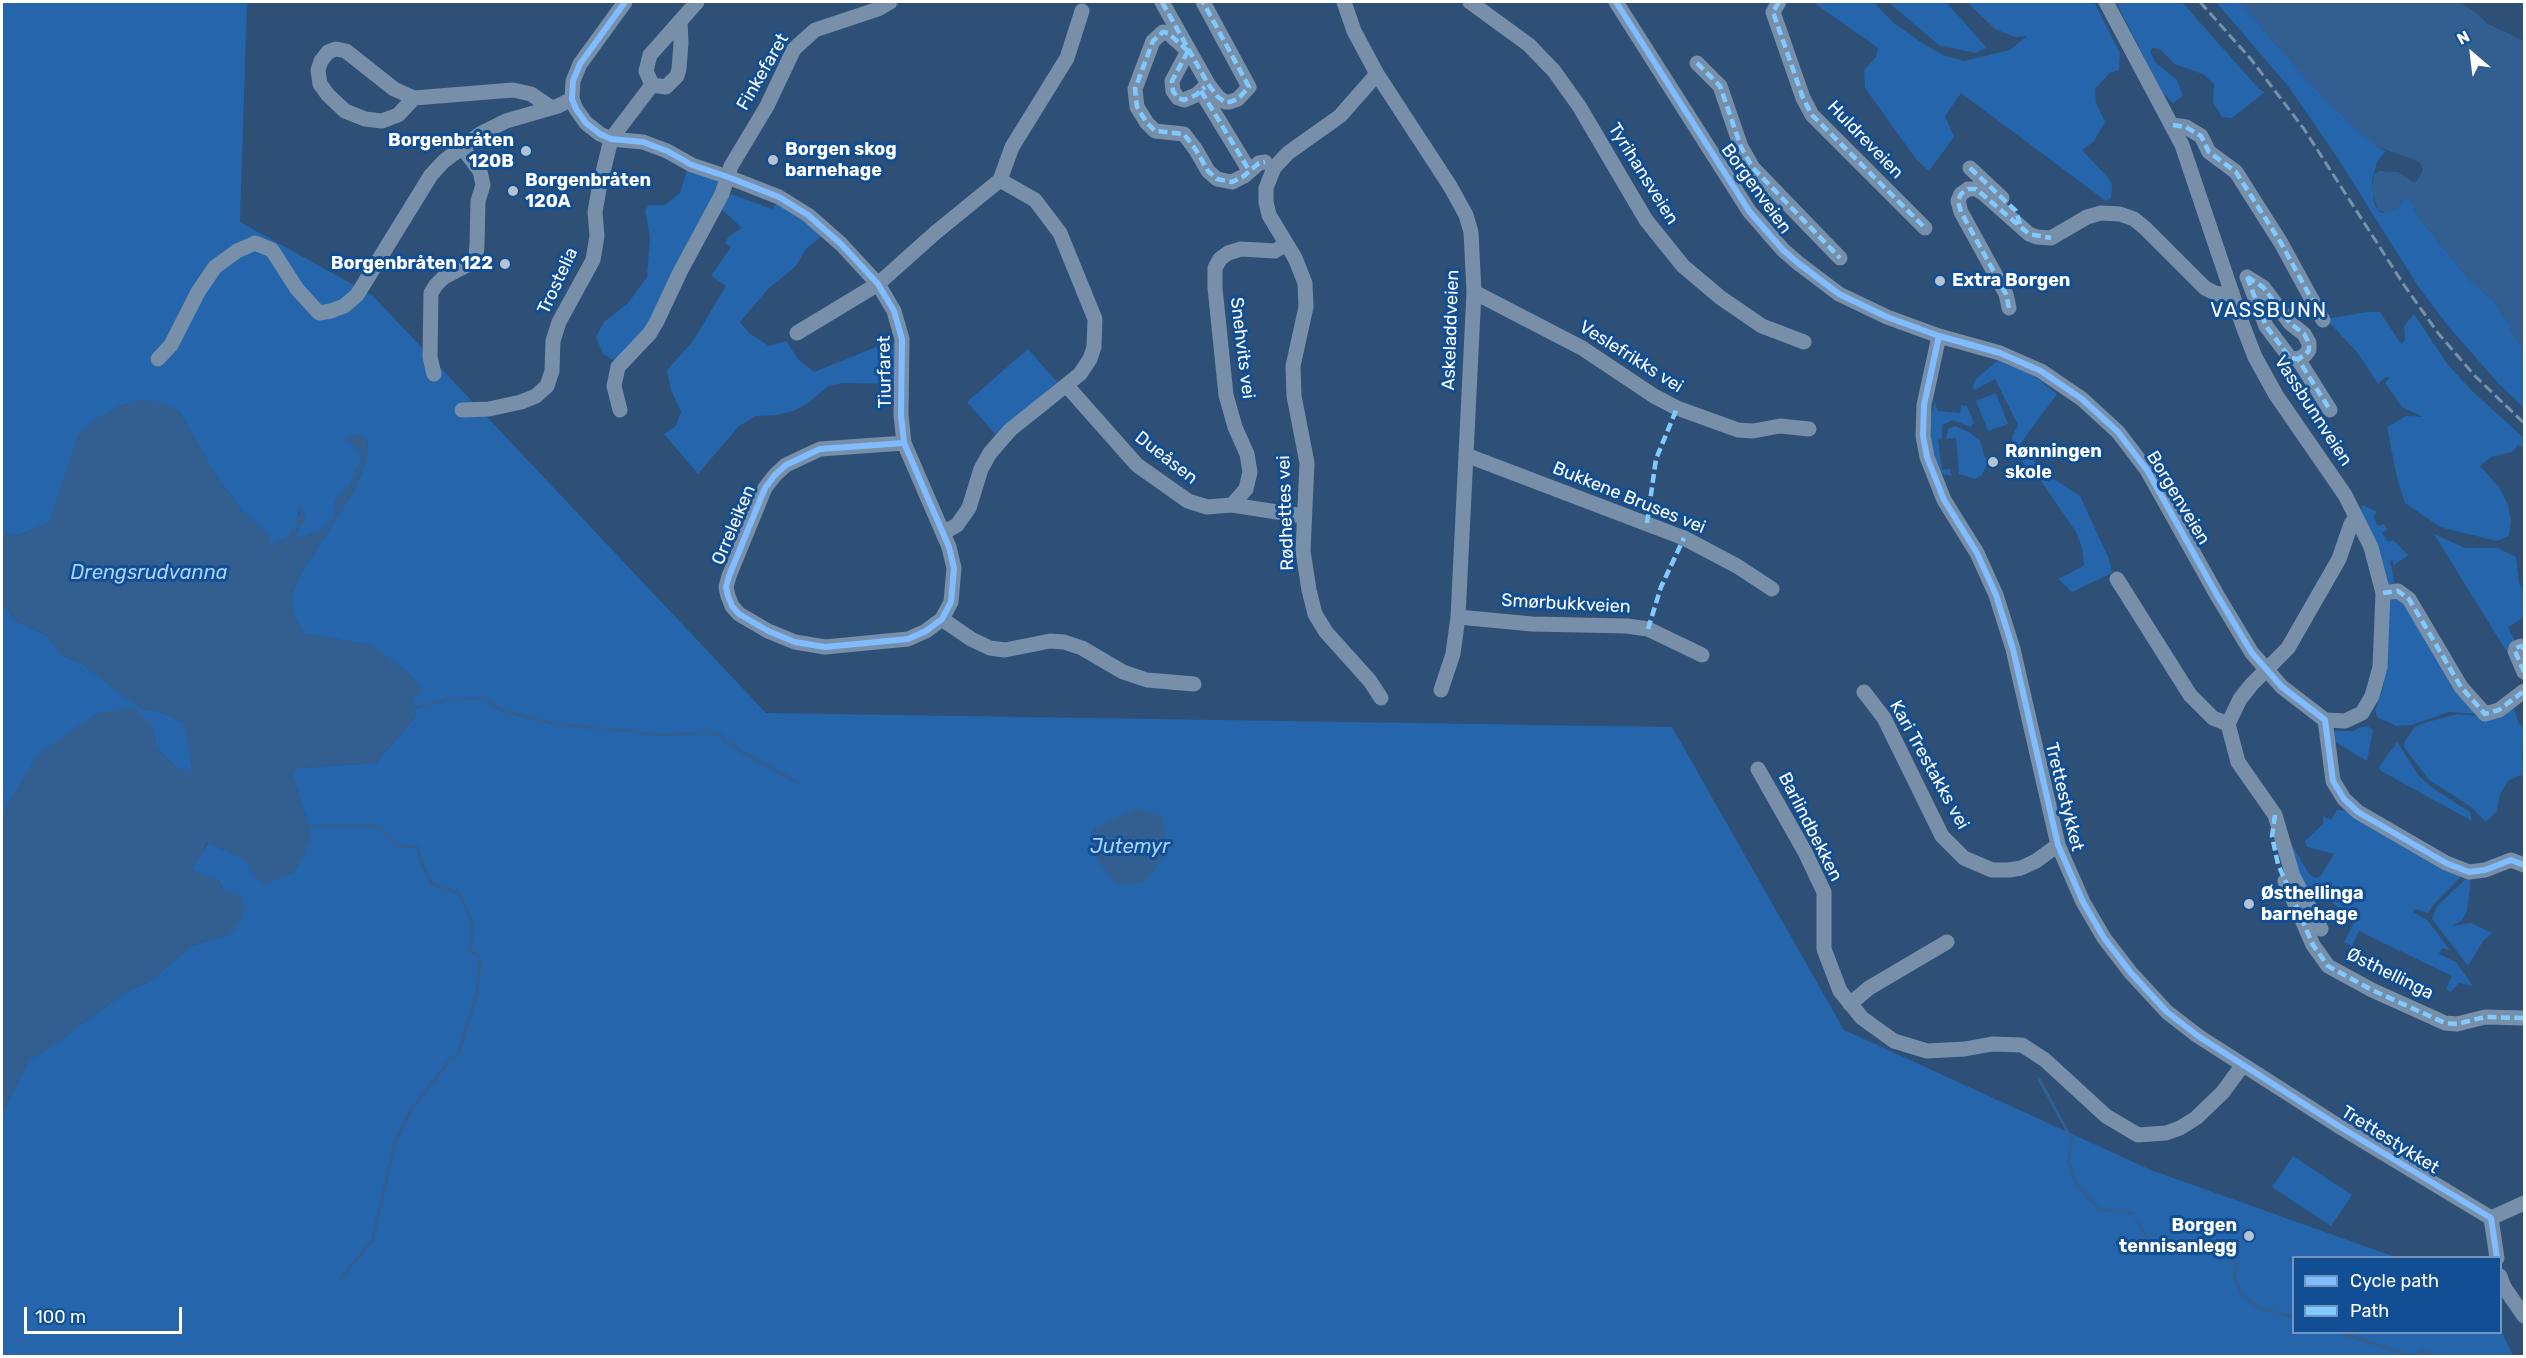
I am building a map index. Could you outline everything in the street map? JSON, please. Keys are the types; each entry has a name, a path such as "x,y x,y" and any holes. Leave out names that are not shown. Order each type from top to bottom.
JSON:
{"street":[{"path":"625,2 606,25 580,64 573,81 572,99 586,123 611,139 652,84"},
{"path":"652,84 646,71 650,55 697,2"},
{"name":"Finkefaret","path":"728,177 731,166 766,106 789,58 804,38 830,24 878,9 890,2"},
{"path":"1162,2 1249,170"},
{"path":"1203,2 1249,87 1238,99 1225,102 1204,87"},
{"name":"Askeladdveien","path":"1344,2 1354,31 1377,74 1450,186 1466,215 1471,232 1474,292 1458,617 1453,654 1441,690"},
{"name":"Tyrihansveien","path":"1470,2 1529,45 1554,71 1580,106 1646,220 1683,266 1721,298 1762,326 1804,342"},
{"name":"Borgenveien","path":"1616,2 1749,212 1783,250 1839,294 1887,317 1939,336 2001,353 2041,371 2082,399 2118,432 2147,470 2240,635 2265,670 2301,703 2325,720"},
{"name":"Huldreveien","path":"1779,2 1773,12 1803,98 1812,114 1925,228"},
{"name":"Vassbunnveien","path":"2106,2 2173,125 2255,357 2276,395 2327,469 2371,547 2383,593 2380,667 2373,696 2362,713 2345,721 2325,720"},
{"path":"797,333 878,285 935,233 1000,180 1012,147 1067,58 1082,11"},
{"path":"652,84 666,87 677,76 681,52 680,21"},
{"path":"1188,51 1168,33 1163,32 1158,35 1153,41 1134,89 1137,107 1155,131 1184,134 1208,171 1217,178 1232,182 1259,163 1265,162"},
{"path":"414,98 398,115 382,121 365,119 345,111 328,95 320,84 318,70 321,61 328,52 336,49 346,51 394,89 414,98 513,90 531,94 550,107"},
{"path":"1188,51 1172,81 1173,91 1178,98 1184,100 1204,87"},
{"path":"1696,63 1718,82 1741,147 1753,168 1840,258"},
{"name":"Rødhettes vei","path":"1377,74 1340,116 1288,153 1274,168 1266,188 1266,202 1269,215 1295,258 1305,282 1306,307 1293,366 1294,396 1307,463 1303,551 1315,614 1326,632 1370,681 1381,698"},
{"path":"158,359 171,345 198,292 215,267 226,258 255,243 272,250 302,296 319,312 331,312 344,306 357,295 431,175 461,146 506,121 572,99"},
{"path":"2173,125 2186,127 2201,136 2209,152 2236,171 2281,243 2323,320"},
{"name":"Tiurfaret","path":"611,139 644,142 667,151 692,165 780,197 808,215 841,244 878,285 894,311 902,339 901,415 904,443 950,547 954,568 951,602 942,619"},
{"name":"Trostelia","path":"462,410 489,410 521,402 536,396 547,386 552,371 553,341 559,322 593,260 597,236 596,212 599,189 611,139"},
{"path":"434,374 430,357 431,293 444,277 471,263 476,256 478,201 483,184 480,171 461,146"},
{"path":"1970,168 2016,211 2021,227"},
{"path":"620,410 614,386 618,367 653,327 728,177"},
{"path":"943,533 957,525 969,508 981,469 1000,441 1067,386 1090,359 1096,335 1095,319 1060,233 1045,211 1026,193 1000,180"},
{"path":"2009,308 2006,294 1961,213 1958,201 1961,194 1968,189 1976,189 2021,227 2037,237 2050,238 2087,217 2101,213 2120,214 2134,219 2205,288 2217,294 2232,293"},
{"name":"Snehvits vei","path":"1232,505 1246,489 1250,472 1247,454 1235,427 1226,396 1215,268 1220,259 1228,253 1241,249 1275,251 1286,244"},
{"path":"2247,277 2263,288 2290,323 2304,334 2309,343 2309,350 2305,356 2298,358 2290,358 2266,326 2247,277"},
{"name":"Veslefrikks vei","path":"1474,292 1582,348 1654,396 1677,408 1738,430 1753,431 1780,426 1809,429"},
{"name":"Trettestykket","path":"1939,336 1924,412 1923,436 1927,457 1944,500 1977,553 1996,595 2013,649 2058,845 2083,902 2104,938 2131,973 2167,1012 2242,1066 2491,1218"},
{"path":"2298,358 2330,410"},
{"name":"Dueåsen","path":"1067,386 1137,465 1175,494 1207,507 1232,505 1303,516"},
{"name":"Orreleiken","path":"904,443 820,449 786,465 765,488 726,587 732,606 739,614 768,631 795,642 825,647 908,639 926,631 942,619"},
{"name":"Bukkene Bruses vei","path":"1466,455 1684,538 1737,566 1772,589"},
{"path":"2321,929 2293,876 2275,815 2238,762 2229,724 2240,699 2288,648 2304,622 2338,559 2356,517"},
{"path":"2117,579 2190,695 2213,718 2229,724"},
{"path":"2383,593 2398,591 2409,599 2461,687 2485,714 2499,710 2524,691"},
{"name":"Smørbukkveien","path":"1458,617 1532,624 1628,626 1648,629 1702,656"},
{"path":"942,619 971,639 990,648 1005,650 1050,641 1064,642 1082,648 1123,672 1147,680 1194,684"},
{"path":"2524,649 2521,646 2515,651 2524,672"},
{"name":"Kari Trestakks vei","path":"1864,692 1884,718 1942,836 1964,858 1992,870 2009,870 2021,868 2036,861 2058,845"},
{"path":"2325,720 2333,781 2344,800 2358,812 2446,863 2469,872 2485,870 2511,860 2524,865"},
{"name":"Barlindbekken","path":"1758,769 1805,852 1824,892 1824,949 1840,991 1862,1018 1894,1041 1927,1051 1965,1049 1992,1044 2022,1045 2045,1060 2106,1116 2139,1135 2166,1133 2196,1118 2223,1092 2242,1066"},
{"name":"Østhellinga","path":"2275,815 2272,836 2278,864 2313,945 2328,966 2372,990 2445,1023 2457,1024 2485,1017 2524,1018"},
{"path":"1850,1004 1869,988 1947,942"},
{"path":"2497,1256 2491,1218 2524,1203"},
{"path":"2502,1282 2524,1316"}],"shaded area":[{"path":"2,2 247,2 240,222 372,295 766,713 1672,727 1844,1030 2151,1170 2392,1256 2292,1256 2292,1334 2502,1334 2502,1332 2513,1356 2,1356 2,1114 28,1061 51,1047 123,994 150,981 192,946 230,934 223,889 218,880 191,870 208,843 244,859 252,873 285,875 294,872 310,839 309,826 292,774 298,768 376,763 414,719 416,712 413,696 420,694 420,687 405,670 371,645 304,634 296,621 292,606 294,588 302,572 355,489 366,460 368,443 364,437 354,435 361,461 348,488 336,499 334,517 320,531 303,537 297,536 305,516 299,507 298,525 289,537 275,542 275,546 270,548 270,536 242,511 213,471 179,411 142,400 118,407 97,419 62,485 49,523 16,536 2,532"},
{"path":"1813,2 1873,2 1895,24 1922,43 1943,55 1964,61 2010,50 2027,36 2015,37 1995,29 1967,2 2094,2 2120,53 2119,70 2110,73 2095,89 2096,103 2105,122 2094,141 2082,150 2108,178 2112,185 2111,198 2106,201 1961,93 1945,116 1954,137 1929,171 1916,159 1865,88 1864,70 1876,57 1878,48"},
{"path":"1888,2 1946,2 1987,48 1975,53 1939,45"},
{"path":"2116,2 2182,2 2259,89 2265,92 2232,118 2222,117 2213,102 2214,84 2203,74 2175,64 2160,49 2153,48 2150,51 2155,62 2177,80 2183,96 2173,103 2162,92"},
{"path":"2216,2 2241,2 2329,103 2376,146 2386,151 2377,162 2372,180 2374,203 2382,213 2398,208 2403,200 2412,201 2416,214 2471,282 2491,298 2509,324 2514,337 2524,348 2524,408 2499,384 2448,326 2418,286 2335,154 2288,86"},
{"path":"688,167 718,180 721,189 657,314 618,363 603,354 596,337 604,322 628,303 647,277 650,238 645,210 649,205 665,205 680,193"},
{"path":"731,194 772,209 778,202 824,234 806,249 796,266 768,289 740,322 749,333 769,346 786,341 798,359 814,372 881,345 898,343 897,384 842,383 827,387 808,403 793,411 777,415 756,416 739,426 698,474 664,434 676,426 681,412 671,390 667,370 693,341 726,286 711,276 731,247 725,243 729,236 742,228 721,209"},
{"path":"2380,312 2401,344 2405,340 2404,326 2414,314 2448,365 2472,391 2524,438 2524,447 2518,445 2512,452 2491,457 2480,466 2499,487 2508,505 2511,521 2509,536 2497,541 2440,527 2405,503 2397,478 2387,427 2406,416 2423,417 2402,407 2385,383 2390,377 2384,378 2378,384 2357,352 2326,319"},
{"path":"1028,349 1057,382 996,435 967,402"},
{"path":"1998,360 2033,375 2057,394 2020,444 2043,472 2080,496 2109,559 2112,573 2072,592 2058,579 2084,566 2082,547 2076,532 2041,481 2028,471 2014,446 2012,437 2018,425 1995,379 1975,390 1972,388 1976,379"},
{"path":"1996,393 2008,424 1988,431 1976,401"},
{"path":"1935,401 1937,411 1960,413 1961,405 1967,406 1974,423 1970,427 1953,420 1942,425 1942,439 1938,440 1942,470 1950,469 1952,476 1939,473 1928,429"},
{"path":"1955,426 1969,432 1980,441 1987,464 1982,475 1975,479 1959,474 1956,438 1946,439 1948,429"},
{"path":"2362,505 2377,512 2373,516 2378,526 2384,524 2387,530 2382,533 2388,542 2393,540 2408,555 2394,565 2393,560 2390,561 2395,586 2389,588 2361,510"},
{"path":"2434,534 2465,548 2498,548 2516,557 2519,583 2524,591 2524,617 2508,627 2515,641 2508,651 2505,649"},
{"path":"2399,596 2479,714 2449,712 2411,725 2396,726 2377,717 2375,710 2383,687 2388,657 2389,600"},
{"path":"2,607 6,608 16,621 48,636 59,654 82,664 144,711 158,711 184,723 193,771 181,770 168,760 156,745 152,725 2,813"},
{"path":"2513,706 2519,724 2524,728 2522,757 2524,774 2509,780 2500,794 2497,811 2486,822 2470,806 2429,780 2404,747 2405,741 2415,727 2427,722 2458,714 2487,717"},
{"path":"2367,726 2373,730 2367,761 2335,742 2331,731 2354,731"},
{"path":"2397,742 2419,776 2434,789 2470,812 2472,821 2381,771 2379,767"},
{"path":"2337,810 2352,811 2461,877 2428,913 2415,909 2413,912 2428,921 2450,950 2442,948 2439,954 2456,962 2473,986 2459,983 2450,992 2446,989 2452,976 2359,931 2352,946 2344,942 2354,923 2331,901 2305,890 2289,840 2309,874 2315,878 2320,877 2334,854 2307,847 2305,841 2323,824 2323,816 2331,820"},
{"path":"2470,875 2467,911 2462,920 2453,926 2471,923 2492,933 2483,941 2468,966 2432,919 2437,906"},
{"path":"2293,1156 2352,1195 2331,1226 2272,1187"}],"water":[{"path":"2241,2 2459,2 2488,24 2524,41 2524,348 2514,337 2509,324 2491,298 2471,282 2416,214 2412,201 2403,200 2398,208 2388,213 2378,210 2372,191 2374,174 2380,171 2398,172 2413,182 2417,181 2423,170 2421,164 2376,146 2329,103"},
{"name":"Drengsrudvanna","path":"142,400 162,403 179,411 213,471 242,511 270,536 271,548 275,546 275,542 289,537 289,532 298,525 296,519 300,514 299,507 306,519 298,529 297,536 303,537 320,531 328,524 334,516 336,499 348,487 361,461 360,452 349,442 347,436 351,434 364,437 368,443 366,460 355,489 302,572 294,588 292,606 296,621 304,634 371,645 405,670 420,687 420,694 413,696 416,712 414,719 376,763 299,768 292,774 309,826 310,839 303,858 294,872 265,885 252,873 244,859 207,843 192,870 218,880 223,890 240,895 245,907 242,920 230,934 192,946 150,981 123,994 51,1047 28,1061 2,1114 2,813 38,754 97,713 134,707 152,725 156,745 168,760 181,770 193,770 183,723 158,711 144,711 82,664 59,654 48,636 16,621 6,608 2,607 2,532 16,536 49,523 78,435 97,419 118,407"},
{"name":"Jutemyr","path":"1136,808 1162,816 1168,852 1145,882 1118,885 1096,859 1093,829"}],"waterway":[{"path":"415,708 446,700 485,699 503,711 551,723 663,735 706,732 721,735 725,741 734,744 742,752 797,782"},
{"path":"309,826 379,826 399,846 417,847 421,862 432,884 460,894 473,925 470,950 480,958 477,994 457,1056 450,1060 411,1110 395,1143 372,1241 341,1278"},
{"name":"Barlindbekken","path":"2039,1079 2072,1140 2068,1161 2076,1183 2099,1210 2132,1213"},
{"name":"Barlindbekken","path":"2136,1220 2151,1245 2202,1246 2232,1258 2237,1266 2234,1275 2241,1294 2259,1308 2292,1316"},
{"name":"Barlindbekken","path":"2344,1334 2411,1356"},
{"name":"Barlindbekken","path":"2415,1356 2422,1351 2432,1356"}],"railway":[{"path":"2200,2 2250,58 2304,129 2404,285 2438,333 2475,376 2524,423"}],"marked path":[{"path":"1162,2 1208,84 1218,97 1225,102 1230,102 1238,99 1249,87 1203,2"},
{"path":"1779,2 1773,12 1803,98 1812,115 1925,228"},
{"path":"1188,51 1168,33 1163,32 1153,41 1135,89 1137,107 1147,123 1155,131 1184,134 1208,171 1217,179 1232,182 1244,176 1259,163 1265,162"},
{"path":"1188,51 1172,81 1173,91 1178,98 1184,100 1196,95 1205,87"},
{"path":"1697,63 1720,86 1741,147 1753,168 1840,258"},
{"path":"1201,91 1249,170"},
{"path":"2173,125 2186,127 2201,136 2209,152 2236,172 2281,243 2323,320"},
{"path":"1970,168 2016,211 2021,227"},
{"path":"2009,308 2006,294 1961,212 1958,201 1961,194 1968,189 1976,189 2029,234 2051,238"},
{"path":"2247,277 2266,326 2290,358 2298,359 2330,410"},
{"path":"2247,277 2263,287 2290,323 2304,334 2309,343 2309,350 2298,359"},
{"path":"1647,523 1656,459 1677,408"},
{"path":"1648,629 1661,587 1684,538"},
{"path":"2383,593 2398,591 2409,599 2461,687 2485,714 2499,710 2524,691"},
{"path":"2524,649 2521,646 2515,651 2524,672"},
{"path":"2275,815 2272,836 2278,864 2313,945 2328,966 2372,990 2445,1023 2457,1024 2485,1017 2524,1018"}],"cycle path":[{"path":"625,2 580,64 573,81 572,99 576,109 586,123 611,139 643,142 667,151 692,165 779,197 808,215 841,244 878,284 894,311 902,339 901,415 904,443 949,547 954,568 951,602 942,619 926,631 908,639 825,647 795,642 768,631 739,614 732,606 726,587 765,488 775,475 786,465 820,449 904,443"},
{"path":"1616,2 1749,211 1783,250 1798,263 1839,294 1887,317 1939,336 2000,353 2041,371 2082,399 2118,432 2147,470 2252,653 2282,687 2325,720 2333,781 2344,799 2358,812 2446,863 2469,872 2485,870 2511,860 2524,865"},
{"path":"1939,336 1924,405 1923,436 1927,457 1944,500 1977,553 1996,595 2013,649 2058,845 2083,902 2104,938 2131,973 2167,1012 2198,1036 2337,1125 2491,1218 2497,1256"}],"place":[{"name":"Borgenbråten 120B","path":"526,151"},
{"name":"Borgen skog barnehage","path":"773,160"},
{"name":"Borgenbråten 120A","path":"513,191"},
{"name":"Borgenbråten 122","path":"505,264"},
{"name":"Extra Borgen","path":"1940,281"},
{"name":"Rønningen skole","path":"1993,462"},
{"name":"Østhellinga barnehage","path":"2249,904"},
{"name":"Borgen tennisanlegg","path":"2249,1236"}],"district":[{"name":"VASSBUNN","path":"2269,311"}]}
